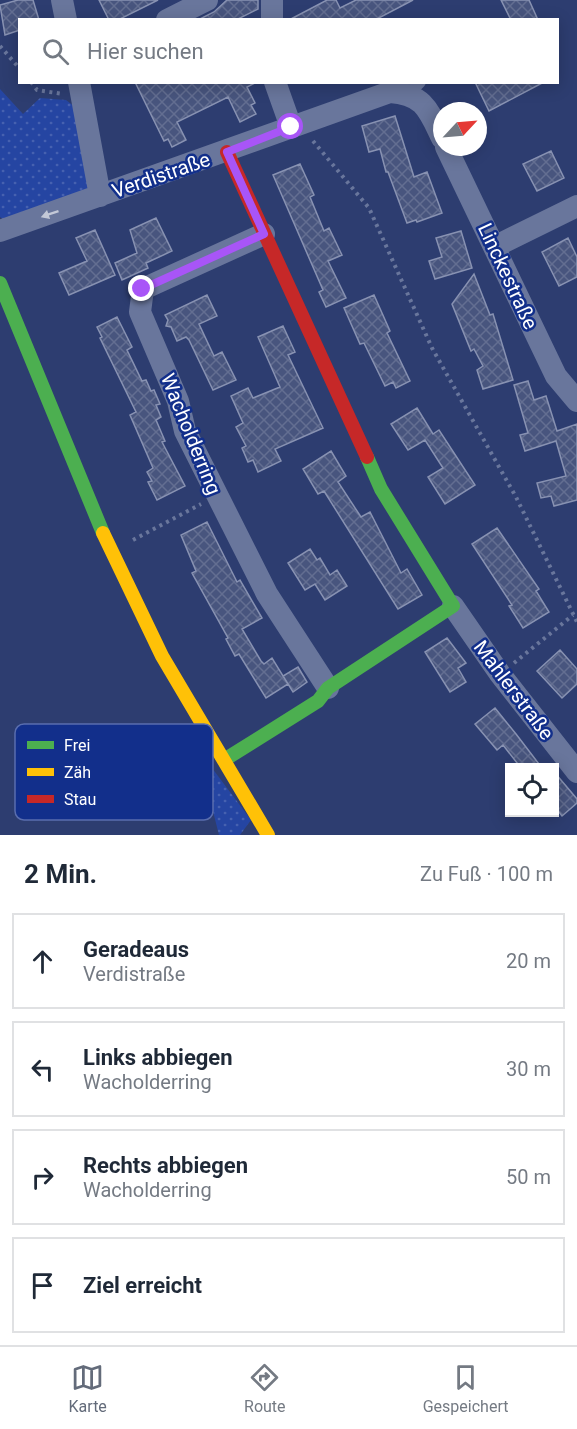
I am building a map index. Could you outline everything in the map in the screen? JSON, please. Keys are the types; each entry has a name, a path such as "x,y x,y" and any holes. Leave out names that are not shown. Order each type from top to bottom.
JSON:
{"street":[{"path":"62,0 66,18"},
{"path":"170,18 207,0"},
{"path":"272,0 272,18"},
{"path":"276,84 295,125"},
{"path":"80,87 100,196"},
{"path":"414,88 418,99 433,120"},
{"name":"Verdistraße","path":"0,231 227,152 295,125 390,93 414,88"},
{"path":"224,760 318,701 328,688 453,606 381,489 227,152"},
{"name":"Linckestraße","path":"450,156 556,376 577,401"},
{"path":"494,247 577,206"},
{"name":"Wacholderring","path":"264,234 142,289 140,312 178,401 185,431 215,496 267,594 328,688"},
{"path":"0,284 111,552 162,656 203,724"},
{"name":"Mahlerstraße","path":"453,606 500,674 577,772"},
{"path":"213,742 268,835"}],"path":[{"path":"0,46 18,67"},
{"path":"32,84 37,90 51,94 80,87"},
{"path":"295,125 369,207 432,348 516,497 577,622"},
{"path":"111,552 215,496"},
{"path":"500,674 573,615"}],"shaded area":[{"path":"0,89 23,114 40,98 66,100 75,107 93,192 7,222 0,217"},
{"path":"213,769 251,820 240,835 219,835 213,811"}],"building":[{"path":"18,0 33,0 38,18 18,18 18,31 5,35 0,5"},
{"path":"99,0 158,0 122,18 108,18"},
{"path":"227,0 258,0 258,9 240,18 202,18 214,12"},
{"path":"327,0 336,0 340,8 356,0 413,0 379,18 293,18"},
{"path":"501,0 529,0 537,18 510,18"},
{"path":"136,84 253,84 247,87 255,103 251,105 256,114 240,122 228,97 177,122 186,140 172,147 168,139 164,141"},
{"path":"476,84 540,84 489,111 487,102 485,102"},
{"path":"395,116 414,177 427,172 442,213 417,222 416,220 407,223 388,172 386,172 380,149 369,152 362,126"},
{"path":"551,151 564,178 537,191 523,164"},
{"path":"300,164 314,195 310,197 324,231 329,228 342,255 328,261 346,298 326,307 319,292 323,290 273,175"},
{"path":"156,218 172,251 146,263 148,268 122,280 115,263 137,253 130,230"},
{"path":"95,230 115,275 69,295 59,273 87,261 76,238"},
{"path":"461,231 472,268 435,279 429,261 442,257 436,238"},
{"path":"568,238 577,257 577,277 559,286 542,252"},
{"path":"474,274 490,315 493,314 513,380 483,389 477,370 483,366 474,349 471,351 452,304"},
{"path":"207,295 217,316 199,324 214,356 222,352 236,380 213,390 189,340 186,337 177,341 171,327 166,326 168,320 165,315"},
{"path":"374,295 390,331 387,333 410,381 396,388 393,382 385,386 364,343 360,344 344,308"},
{"path":"117,317 132,347 127,350 142,381 146,380 151,391 154,390 160,404 156,405 161,417 156,420 165,441 162,442 185,486 157,500 148,482 152,481 147,472 153,468 130,415 136,412 100,338 102,337 97,327"},
{"path":"283,326 295,352 288,355 323,428 275,449 281,461 258,472 253,460 248,462 242,448 246,446 236,427 243,423 231,396 248,388 253,398 280,387 258,337"},
{"path":"528,381 534,400 546,396 557,431 577,424 577,500 554,506 551,496 541,498 537,483 566,476 556,441 525,451 520,435 528,433 514,385"},
{"path":"417,408 433,434 439,430 475,485 445,504 428,477 443,468 425,440 408,450 391,424"},
{"path":"331,451 346,476 338,482 361,517 370,512 401,573 407,569 422,595 398,609 324,491 318,494 303,469"},
{"path":"207,522 237,582 240,580 262,618 242,629 261,661 264,664 272,658 288,684 266,698 239,654 235,656 226,639 228,638 192,573 196,571 181,535"},
{"path":"497,528 539,589 536,591 549,612 523,628 509,606 512,605 472,544"},
{"path":"310,549 317,560 320,558 330,575 337,570 347,586 325,600 315,584 305,590 288,563"},
{"path":"447,638 466,663 458,668 466,682 450,692 425,652"},
{"path":"560,650 577,669 577,684 562,698 537,671"},
{"path":"298,667 307,682 293,692 283,676"},
{"path":"495,708 538,763 517,763 503,745 497,750 475,724"},
{"path":"559,778 577,799 577,803 562,816 559,812"}],"traffic: fast":[{"path":"0,283 103,533"},
{"path":"224,760 318,701 328,688 453,606 381,489 367,457"}],"traffic: slow":[{"path":"103,533 162,656 202,724"},
{"path":"213,742 268,835"}],"traffic: jam":[{"path":"227,152 367,457"}],"route":[{"path":"142,289 264,234 227,152 291,127"}]}
